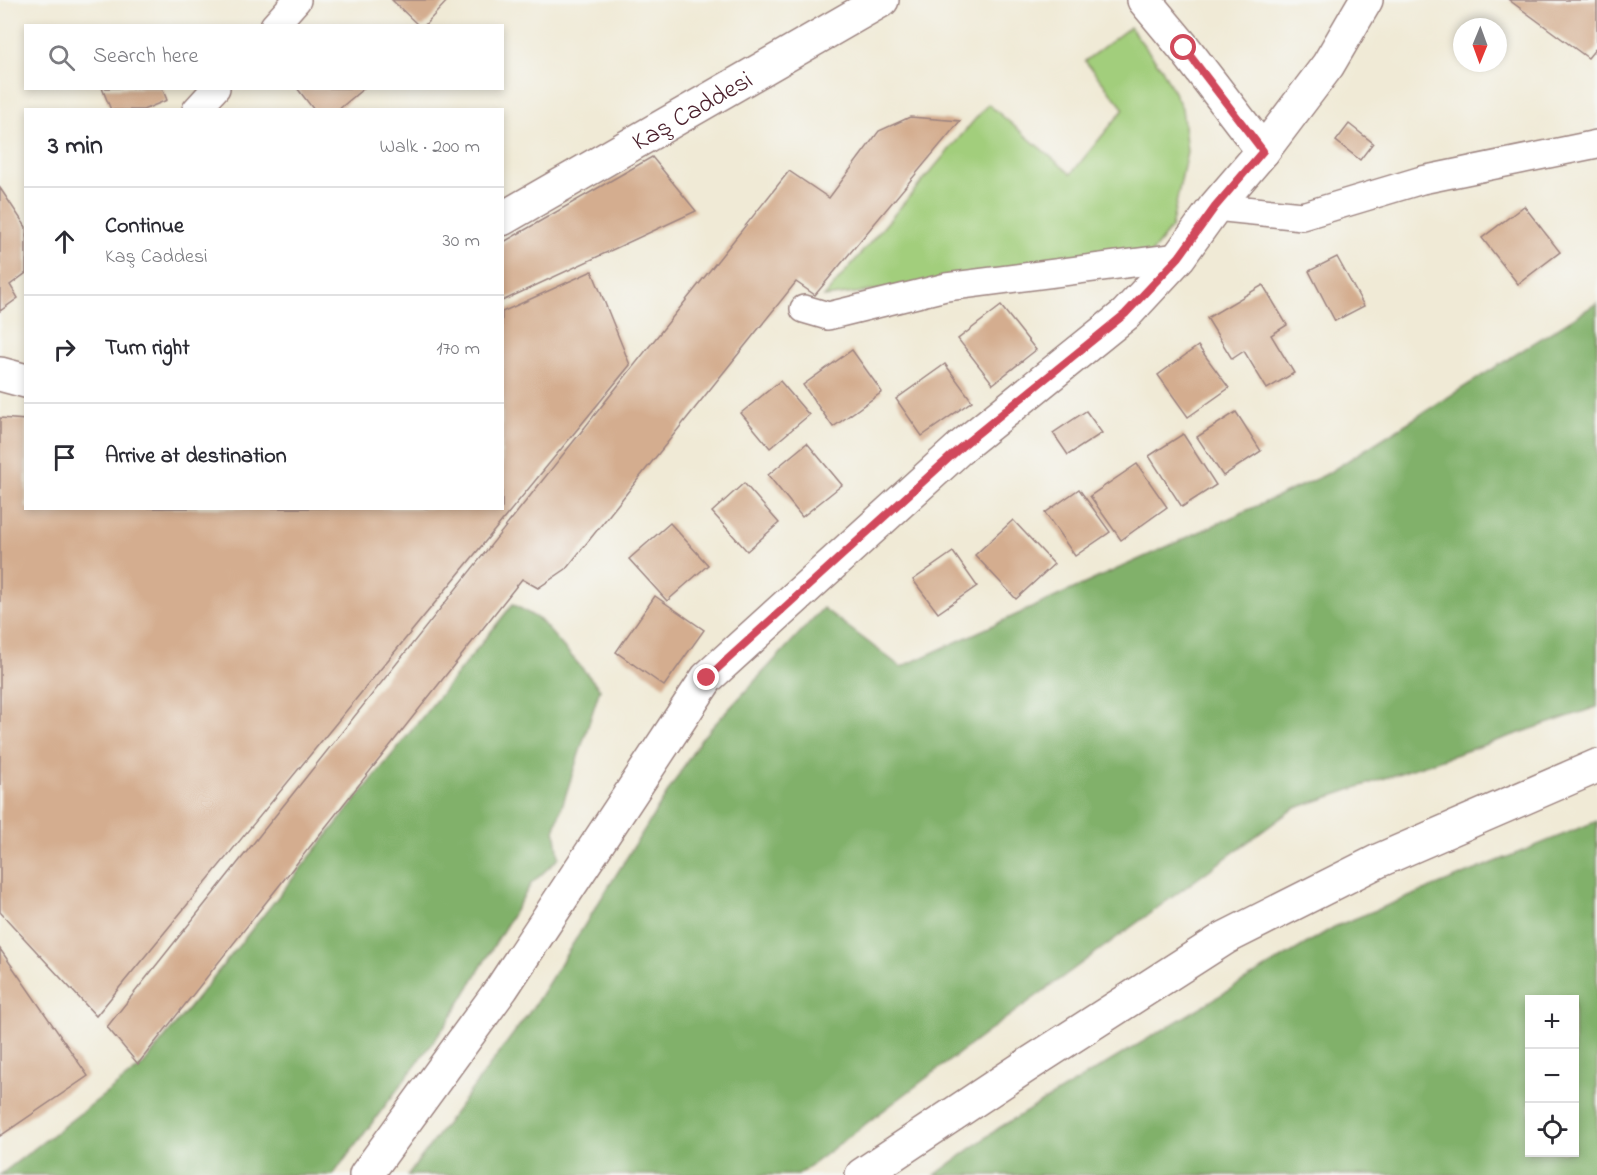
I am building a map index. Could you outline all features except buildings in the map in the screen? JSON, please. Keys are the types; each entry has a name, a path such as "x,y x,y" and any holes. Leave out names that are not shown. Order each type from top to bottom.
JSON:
{"main road":[{"name":"Kaş Caddesi","path":"504,218 882,0"},
{"path":"1144,0 1263,151"},
{"path":"366,1175 502,988 707,678 961,447 1125,314 1179,257 1215,207 1263,151 1328,65 1366,0"},
{"path":"0,374 24,380"},
{"path":"862,1175 1026,1065 1226,938 1380,860 1597,766"}],"street":[{"path":"276,24 297,0"},
{"path":"198,108 214,90"},
{"path":"1215,207 1302,216 1422,180 1597,144"},
{"path":"804,309 828,316 946,287 1179,257"}],"green space":[{"path":"1130,27 1162,69 1182,108 1187,152 1171,228 1150,255 824,297 988,104 1071,174 1124,109 1085,61"},
{"path":"1597,303 1597,707 1293,809 990,1030 798,1175 408,1175 534,1006 701,739 823,608 901,667 1325,475"},
{"path":"513,604 540,620 600,689 555,828 559,858 531,884 448,1022 333,1175 0,1175 143,1065"},
{"path":"1597,821 1597,1175 935,1175 999,1128 1334,927"}],"route":[{"path":"707,678 961,447 1125,314 1179,257 1215,207 1263,151 1184,48"}]}
